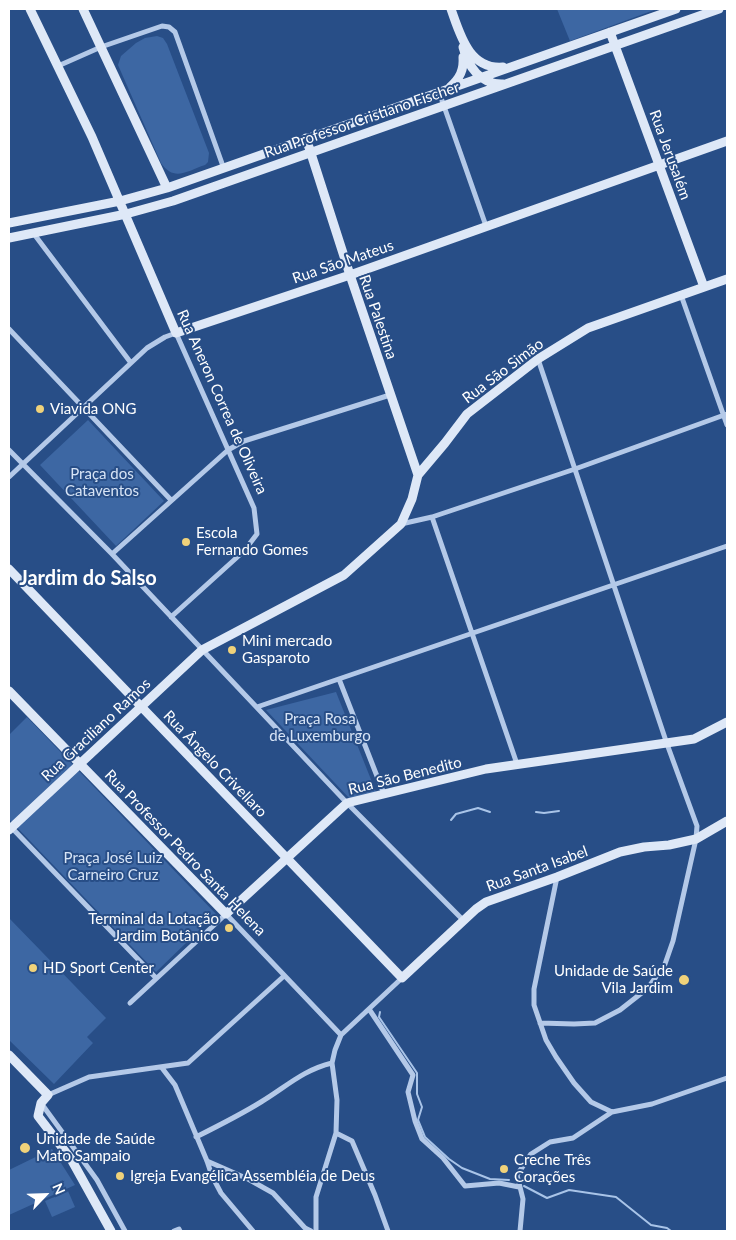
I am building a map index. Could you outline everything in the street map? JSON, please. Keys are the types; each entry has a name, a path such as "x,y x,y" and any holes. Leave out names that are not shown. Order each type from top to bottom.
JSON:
{"street":[{"name":"Rua Aneron Correa de Oliveira","path":"30,9 92,137 254,508 257,534 244,551 171,617"},
{"path":"94,9 83,10 167,188"},
{"path":"451,9 469,64 481,77 498,84 509,84"},
{"name":"Rua Professor Cristiano Fischer","path":"9,223 120,201 167,188 676,9"},
{"name":"Rua Professor Cristiano Fischer","path":"9,238 126,214 173,201 719,9"},
{"path":"58,66 101,47 162,26 169,27 175,32 224,168"},
{"name":"Rua Jerusalém","path":"610,32 704,287"},
{"path":"461,37 467,48 479,61 499,68 511,66"},
{"path":"448,89 458,80 464,66 461,37"},
{"path":"439,92 486,226"},
{"name":"Rua Palestina","path":"306,138 390,396 418,475"},
{"name":"Rua São Mateus","path":"9,477 147,348 165,337 350,275 727,141"},
{"path":"50,215 53,230"},
{"path":"34,234 131,363"},
{"name":"Rua São Simão","path":"202,650 344,575 401,524 412,499 418,475 467,414 538,360 588,328 727,279"},
{"path":"681,295 726,415 727,425"},
{"path":"9,330 171,500"},
{"path":"538,360 667,744 697,826 696,839 673,941 665,964 648,988 620,1010 595,1023 540,1023"},
{"path":"112,554 228,450 244,442 390,396"},
{"path":"401,524 432,517 575,469 726,415"},
{"path":"9,450 112,554 347,804 464,921"},
{"path":"432,517 517,764"},
{"path":"257,707 727,546"},
{"name":"Rua Ângelo Crivellaro","path":"9,569 140,708 402,978"},
{"name":"Rua Graciliano Ramos","path":"10,828 202,650"},
{"path":"339,679 384,794"},
{"name":"Rua Professor Pedro Santa Helena","path":"9,691 341,1035"},
{"name":"Rua São Benedito","path":"130,1002 347,804 517,764 694,739 727,722"},
{"name":"Rua Santa Isabel","path":"341,1035 476,909 486,902 620,852 644,847 669,846 696,839 727,821"},
{"path":"10,828 156,978"},
{"path":"557,877 534,989 534,1006 546,1040 574,1083 591,1102 612,1112"},
{"path":"111,1231 71,1158 38,1116 41,1103 48,1095 89,1077 188,1063 284,976"},
{"path":"369,1009 413,1075 408,1092 415,1121 422,1139 443,1158 464,1186 499,1184 519,1187"},
{"path":"316,1231 316,1196 336,1133 337,1100 332,1063 341,1035"},
{"path":"9,1056 48,1095"},
{"path":"196,1136 263,1101 296,1077 332,1063"},
{"path":"162,1068 175,1085 212,1176 222,1193 253,1231"},
{"path":"520,1231 523,1200 517,1175 531,1154 550,1142 572,1138 612,1112 652,1104 727,1078"},
{"path":"41,1103 97,1180 125,1231"},
{"path":"336,1133 352,1141 388,1231"},
{"path":"207,1161 248,1179 273,1193 310,1231"},
{"path":"174,1231 179,1229 180,1231"}],"green space":[{"path":"557,9 657,9 570,41"},
{"path":"157,36 163,38 167,44 209,153 208,162 205,165 176,174 166,169 161,163 118,65 121,56 136,43 145,38"},
{"name":"Praça dos Cataventos","path":"88,420 164,501 116,546 40,465"},
{"name":"Praça Rosa de Luxemburgo","path":"336,692 376,792 350,799 266,710"},
{"name":"Praça José Luiz Carneiro Cruz","path":"27,717 216,914 156,972 9,819 9,735"},
{"name":"HD Sport Center","path":"9,918 106,1018 87,1037 93,1043 54,1084 9,1040"},
{"path":"52,1149 75,1185 9,1215 9,1170"},
{"path":"68,1191 75,1207 52,1217 45,1201"}],"waterway":[{"path":"451,820 456,814 478,808 490,812"},
{"path":"536,812 559,811"},
{"path":"380,1012 379,1017 417,1073 417,1094 422,1107 418,1120 425,1137 462,1168 490,1179 509,1180"},
{"path":"524,1186 547,1198 569,1190 616,1197 651,1225 667,1228 671,1231"}],"place":[{"name":"Viavida ONG","path":"40,409"},
{"name":"Escola Fernando Gomes","path":"186,542"},
{"name":"Mini mercado Gasparoto","path":"232,650"},
{"name":"Terminal da Lotação Jardim Botânico","path":"229,928"},
{"name":"HD Sport Center","path":"33,968"},
{"name":"Unidade de Saúde Vila Jardim","path":"684,980"},
{"name":"Unidade de Saúde Mato Sampaio","path":"25,1148"},
{"name":"Creche Três Corações","path":"504,1169"},
{"name":"Igreja Evangélica Assembléia de Deus","path":"120,1176"}],"district":[{"name":"Jardim do Salso","path":"88,579"}]}
